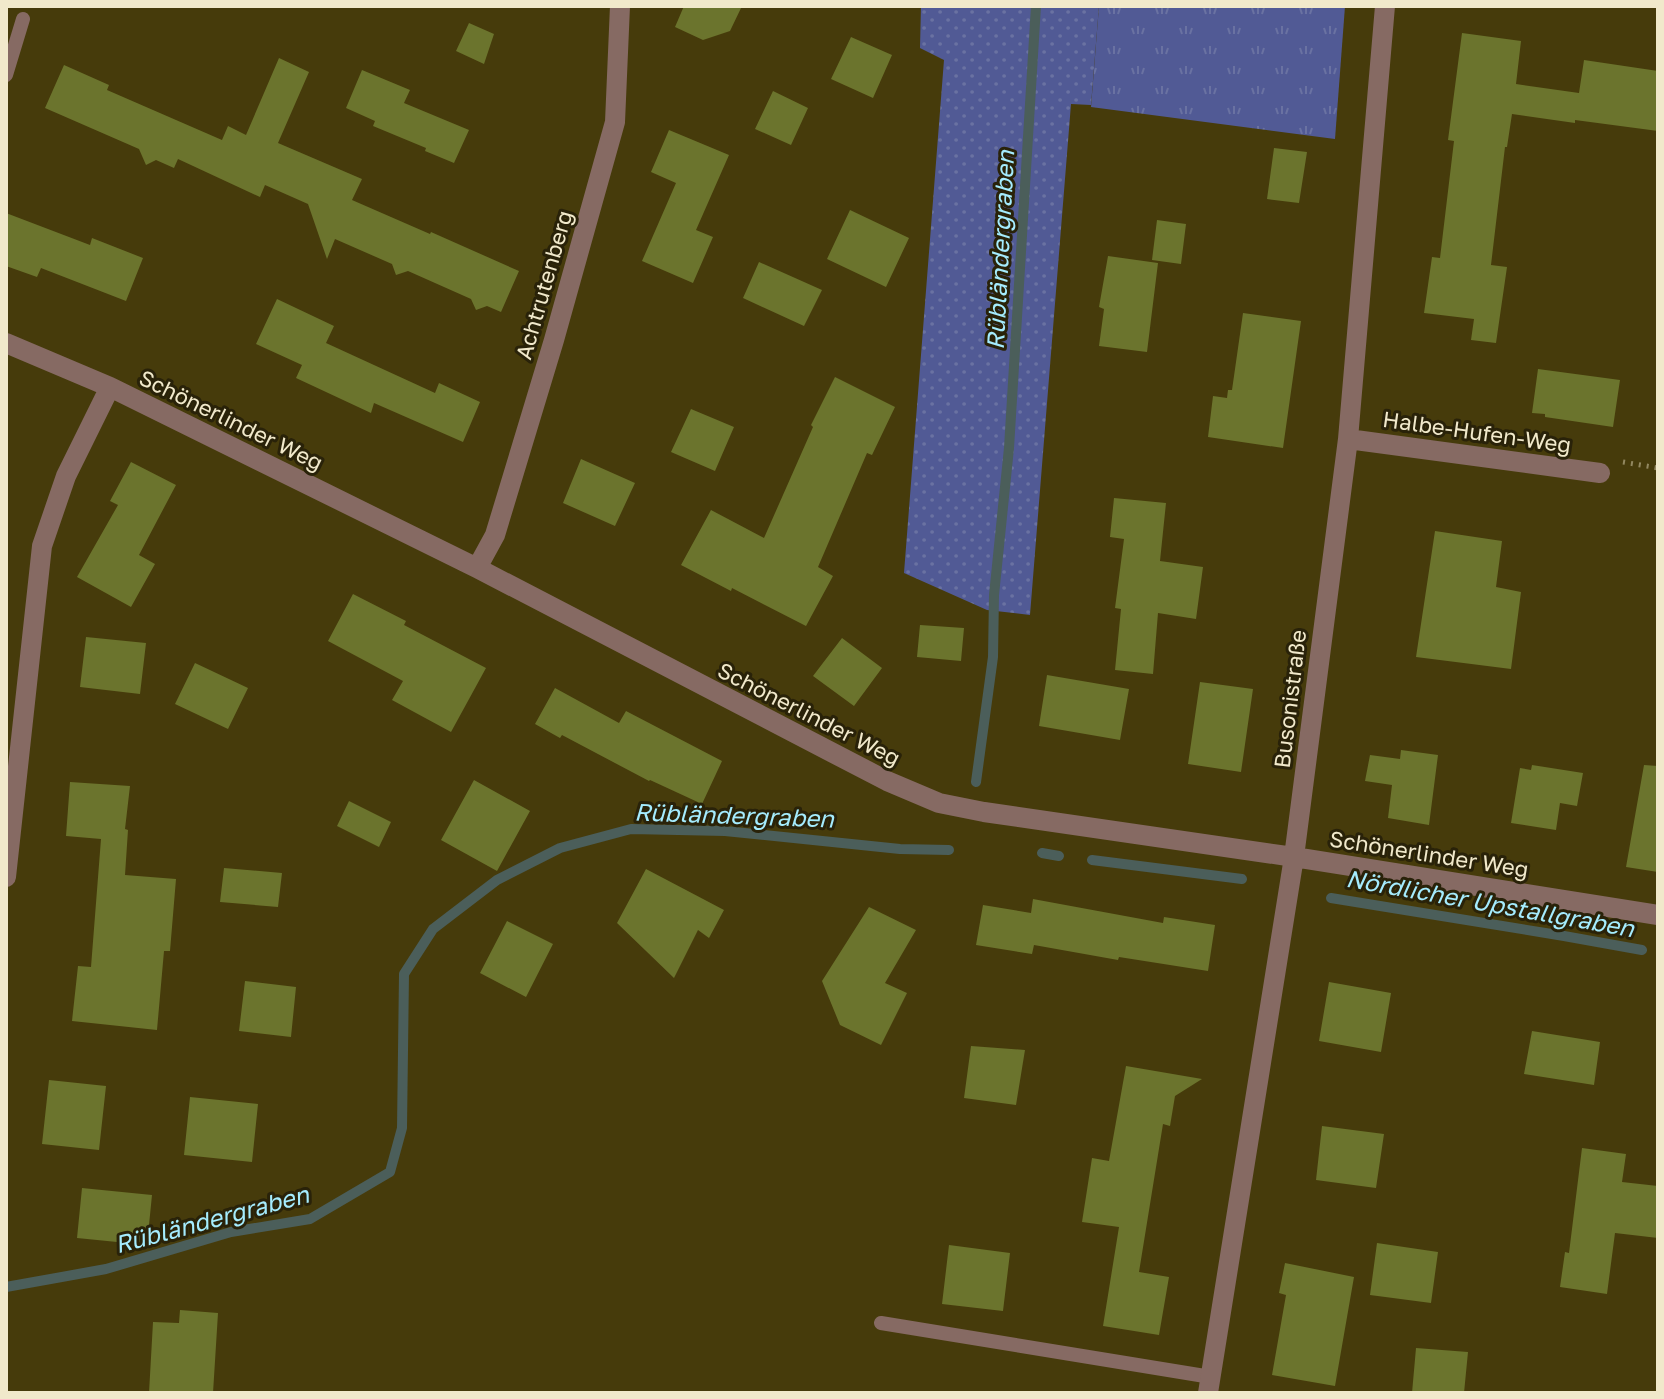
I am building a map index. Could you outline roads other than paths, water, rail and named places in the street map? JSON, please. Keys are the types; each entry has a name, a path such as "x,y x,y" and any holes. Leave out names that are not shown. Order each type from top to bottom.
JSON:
{"street":[{"name":"Achtrutenberg","path":"477,568 495,535 615,122 620,6"},
{"name":"Busonistraße","path":"1209,1385 1294,857 1348,439 1385,6"},
{"name":"Schönerlinder Weg","path":"6,343 110,387 477,568 887,781 939,803 1658,915"},
{"path":"6,877 42,546 66,476 110,387"},
{"name":"Halbe-Hufen-Weg","path":"1348,439 1600,473"}],"lane":[{"path":"6,75 23,19"},
{"path":"881,1323 1209,1385"}],"waterway":[{"name":"Rübländergraben","path":"976,782 993,657 994,595 1009,448 1036,6"},
{"name":"Rübländergraben","path":"6,1287 106,1269 231,1232 310,1219 390,1172 402,1128 404,974 433,929 497,880 560,848 631,829 725,831 900,849 949,850"},
{"name":"Nördlicher Upstallgraben","path":"1042,853 1059,856"},
{"name":"Nördlicher Upstallgraben","path":"1092,860 1242,879"},
{"name":"Nördlicher Upstallgraben","path":"1331,898 1642,950"}]}
